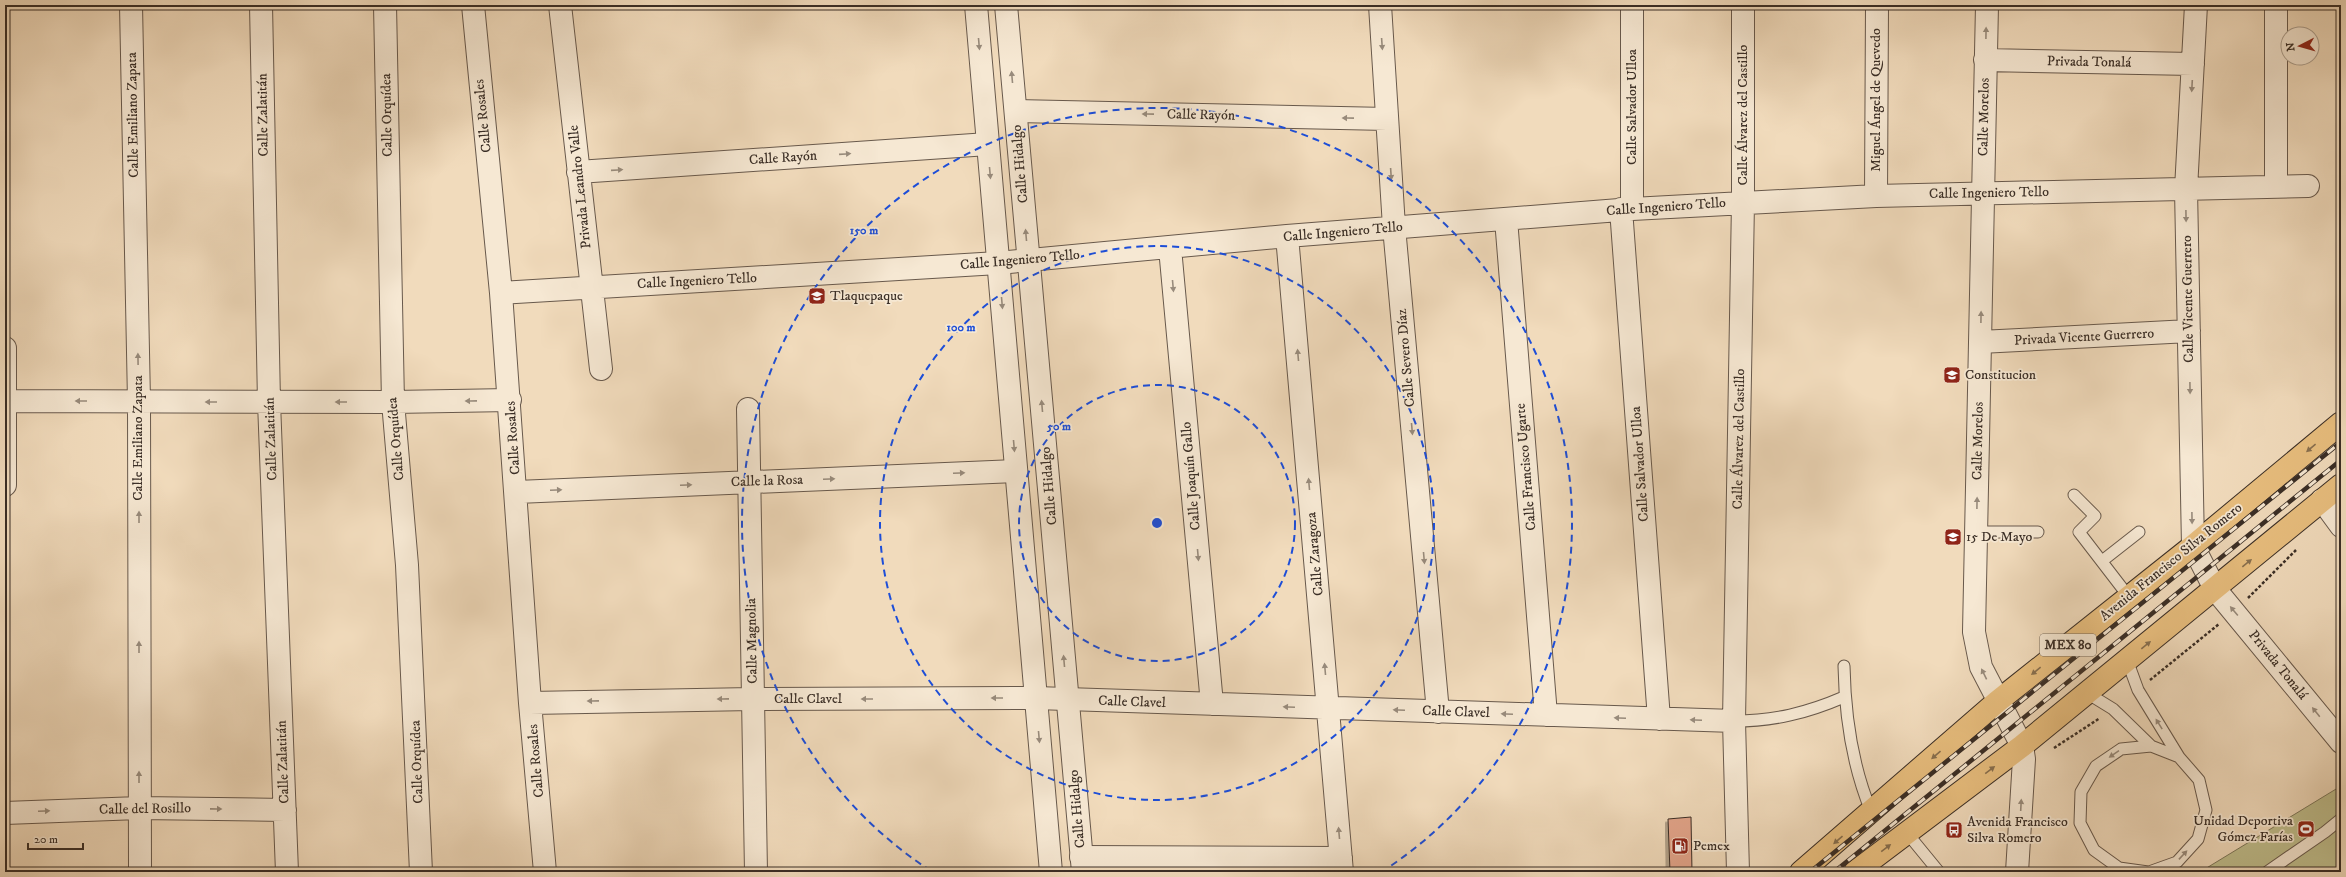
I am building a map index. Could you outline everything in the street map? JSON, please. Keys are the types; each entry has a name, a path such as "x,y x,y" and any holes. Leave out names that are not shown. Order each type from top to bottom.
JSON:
{"main road":[{"name":"Avenida Francisco Silva Romero","path":"1801,872 1998,701 2193,546 2341,423"},
{"path":"1855,872 2022,746 2341,485"}],"street":[{"name":"Calle Emiliano Zapata","path":"131,5 139,402 140,872"},
{"name":"Calle Zalatitán","path":"261,5 269,402 287,872"},
{"name":"Calle Orquídea","path":"384,5 393,402 407,565 414,688 421,872"},
{"name":"Calle Rosales","path":"473,5 510,400 530,703 545,872"},
{"name":"Privada Leandro Valle","path":"560,5 600,369"},
{"path":"976,5 1052,872"},
{"name":"Calle Hidalgo","path":"1006,5 1082,864"},
{"name":"Calle Severo Díaz","path":"1380,5 1394,228 1438,712"},
{"name":"Calle Salvador Ulloa","path":"1632,5 1626,209 1659,719"},
{"name":"Calle Álvarez del Castillo","path":"1738,872 1734,721 1743,202 1743,5"},
{"name":"Miguel Ángel de Quevedo","path":"1876,196 1877,5"},
{"name":"Calle Morelos","path":"1987,5 1974,632 1981,667 2022,746"},
{"name":"Calle Vicente Guerrero","path":"2196,5 2186,189 2193,546 2215,589"},
{"path":"2276,5 2276,186"},
{"name":"Privada Tonalá","path":"1986,60 2193,64"},
{"name":"Calle Rayón","path":"1016,111 1387,119"},
{"name":"Calle Rayón","path":"578,172 988,144"},
{"name":"Calle Ingeniero Tello","path":"501,293 998,263 1287,236 1626,209 1743,202 1876,196 2308,186"},
{"name":"Calle Francisco Ugarte","path":"1506,219 1546,715"},
{"name":"Calle Zaragoza","path":"1287,236 1342,865"},
{"name":"Calle Joaquín Gallo","path":"1170,248 1212,704"},
{"name":"Privada Vicente Guerrero","path":"1980,342 2188,331"},
{"path":"5,348 5,485"},
{"path":"6,401 393,402 510,400"},
{"name":"Calle Magnolia","path":"748,409 756,872"},
{"name":"Calle la Rosa","path":"517,492 1016,471"},
{"path":"2322,500 2341,526"},
{"name":"Privada Tonalá","path":"2215,589 2341,742"},
{"name":"Calle Clavel","path":"530,703 752,699 1036,698 1734,721"},
{"path":"2017,872 2024,759 2022,746"},
{"name":"Calle del Rosillo","path":"5,813 139,808 285,810"},
{"path":"1082,864 1342,865"}],"lane":[{"path":"2074,494 2095,516 2078,532 2129,597"},
{"path":"1976,532 2038,532"},
{"path":"2102,562 2139,532"},
{"path":"2127,660 2138,690 2179,757 2199,780 2206,810 2198,839 2177,862 2148,872 2119,868 2094,850 2080,823 2081,792 2096,766 2121,749 2151,746"},
{"path":"1844,666 1844,697 1848,733 1856,768 1871,812"},
{"path":"2087,693 2113,709 2151,746 2179,757"},
{"path":"1734,721 1762,721 1790,716 1818,708 1844,697"},
{"path":"2267,872 2325,832 2341,819"},
{"path":"1907,833 1939,872"}],"shaded area":[{"name":"Unidad Deportiva Gómez Farías","path":"2341,786 2341,872 2200,872"}],"building":[{"name":"Pemex","path":"1691,817 1692,872 1670,872 1668,819"}],"railway":[{"path":"1810,872 2341,442"},
{"path":"1834,872 2341,460"}],"place":[{"name":"Tlaquepaque","path":"817,296"},
{"name":"Constitucion","path":"1952,375"},
{"name":"15 De Mayo","path":"1953,537"},
{"name":"Unidad Deportiva Gómez Farías","path":"2306,829"},
{"name":"Avenida Francisco Silva Romero","path":"1954,830"},
{"name":"Pemex","path":"1680,846"}]}
